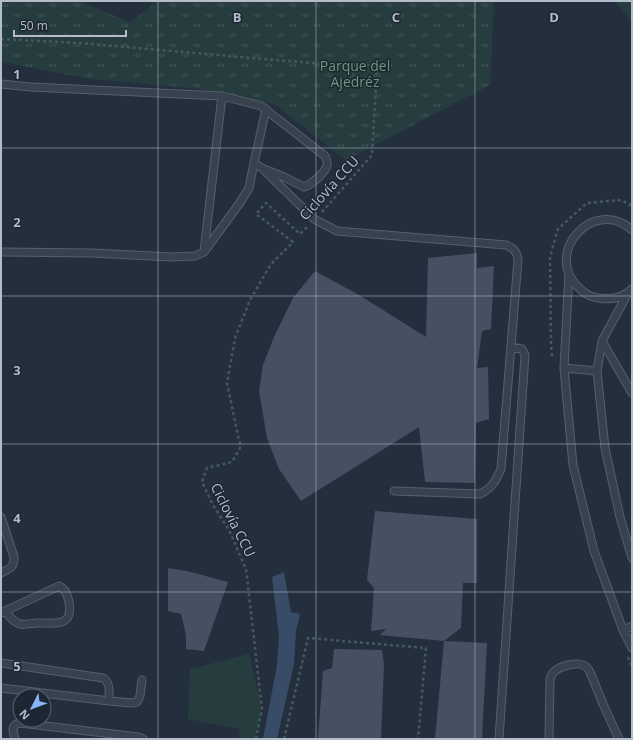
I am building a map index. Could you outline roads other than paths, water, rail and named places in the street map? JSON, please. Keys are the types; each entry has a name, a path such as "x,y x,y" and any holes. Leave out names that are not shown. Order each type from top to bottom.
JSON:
{"lane":[{"path":"1,84 31,87 222,96 252,103 266,109 327,160 325,170 310,186 304,187 254,163"},
{"path":"204,252 222,96"},
{"path":"1,252 92,253 172,257 195,256 204,252 235,210 249,188 266,109"},
{"path":"262,168 314,219 337,231 506,245 517,253 518,260 501,469 497,479 489,490 480,494 394,492"},
{"path":"630,226 616,221 604,220 591,222 581,228 572,238 566,261 574,284 583,292 594,297 605,299 617,298 630,291"},
{"path":"569,273 564,368 573,465 594,551 623,630 632,648"},
{"path":"630,291 602,341 597,371 605,448 620,517 632,558"},
{"path":"602,341 632,393"},
{"path":"498,739 525,355 522,349 511,347"},
{"path":"564,368 597,371"},
{"path":"1,517 14,557 14,563 10,568 1,573"},
{"path":"59,586 64,589 67,594 70,612 67,619 61,622 20,624 3,612 59,586"},
{"path":"623,630 632,626"},
{"path":"1,663 103,678 109,685 109,701"},
{"path":"549,739 550,679 556,670 576,664 582,664 587,667 590,672 619,739"},
{"path":"1,688 109,701 137,702 140,696 142,680"},
{"path":"15,739 12,732 13,727 15,724 20,723 138,737 142,739"}],"water":[{"path":"284,572 291,612 300,614 296,631 294,664 277,739 263,739 277,665 279,636 272,577"}],"park label":[{"name":"Parque del Ajedréz","path":"355,74"}]}
